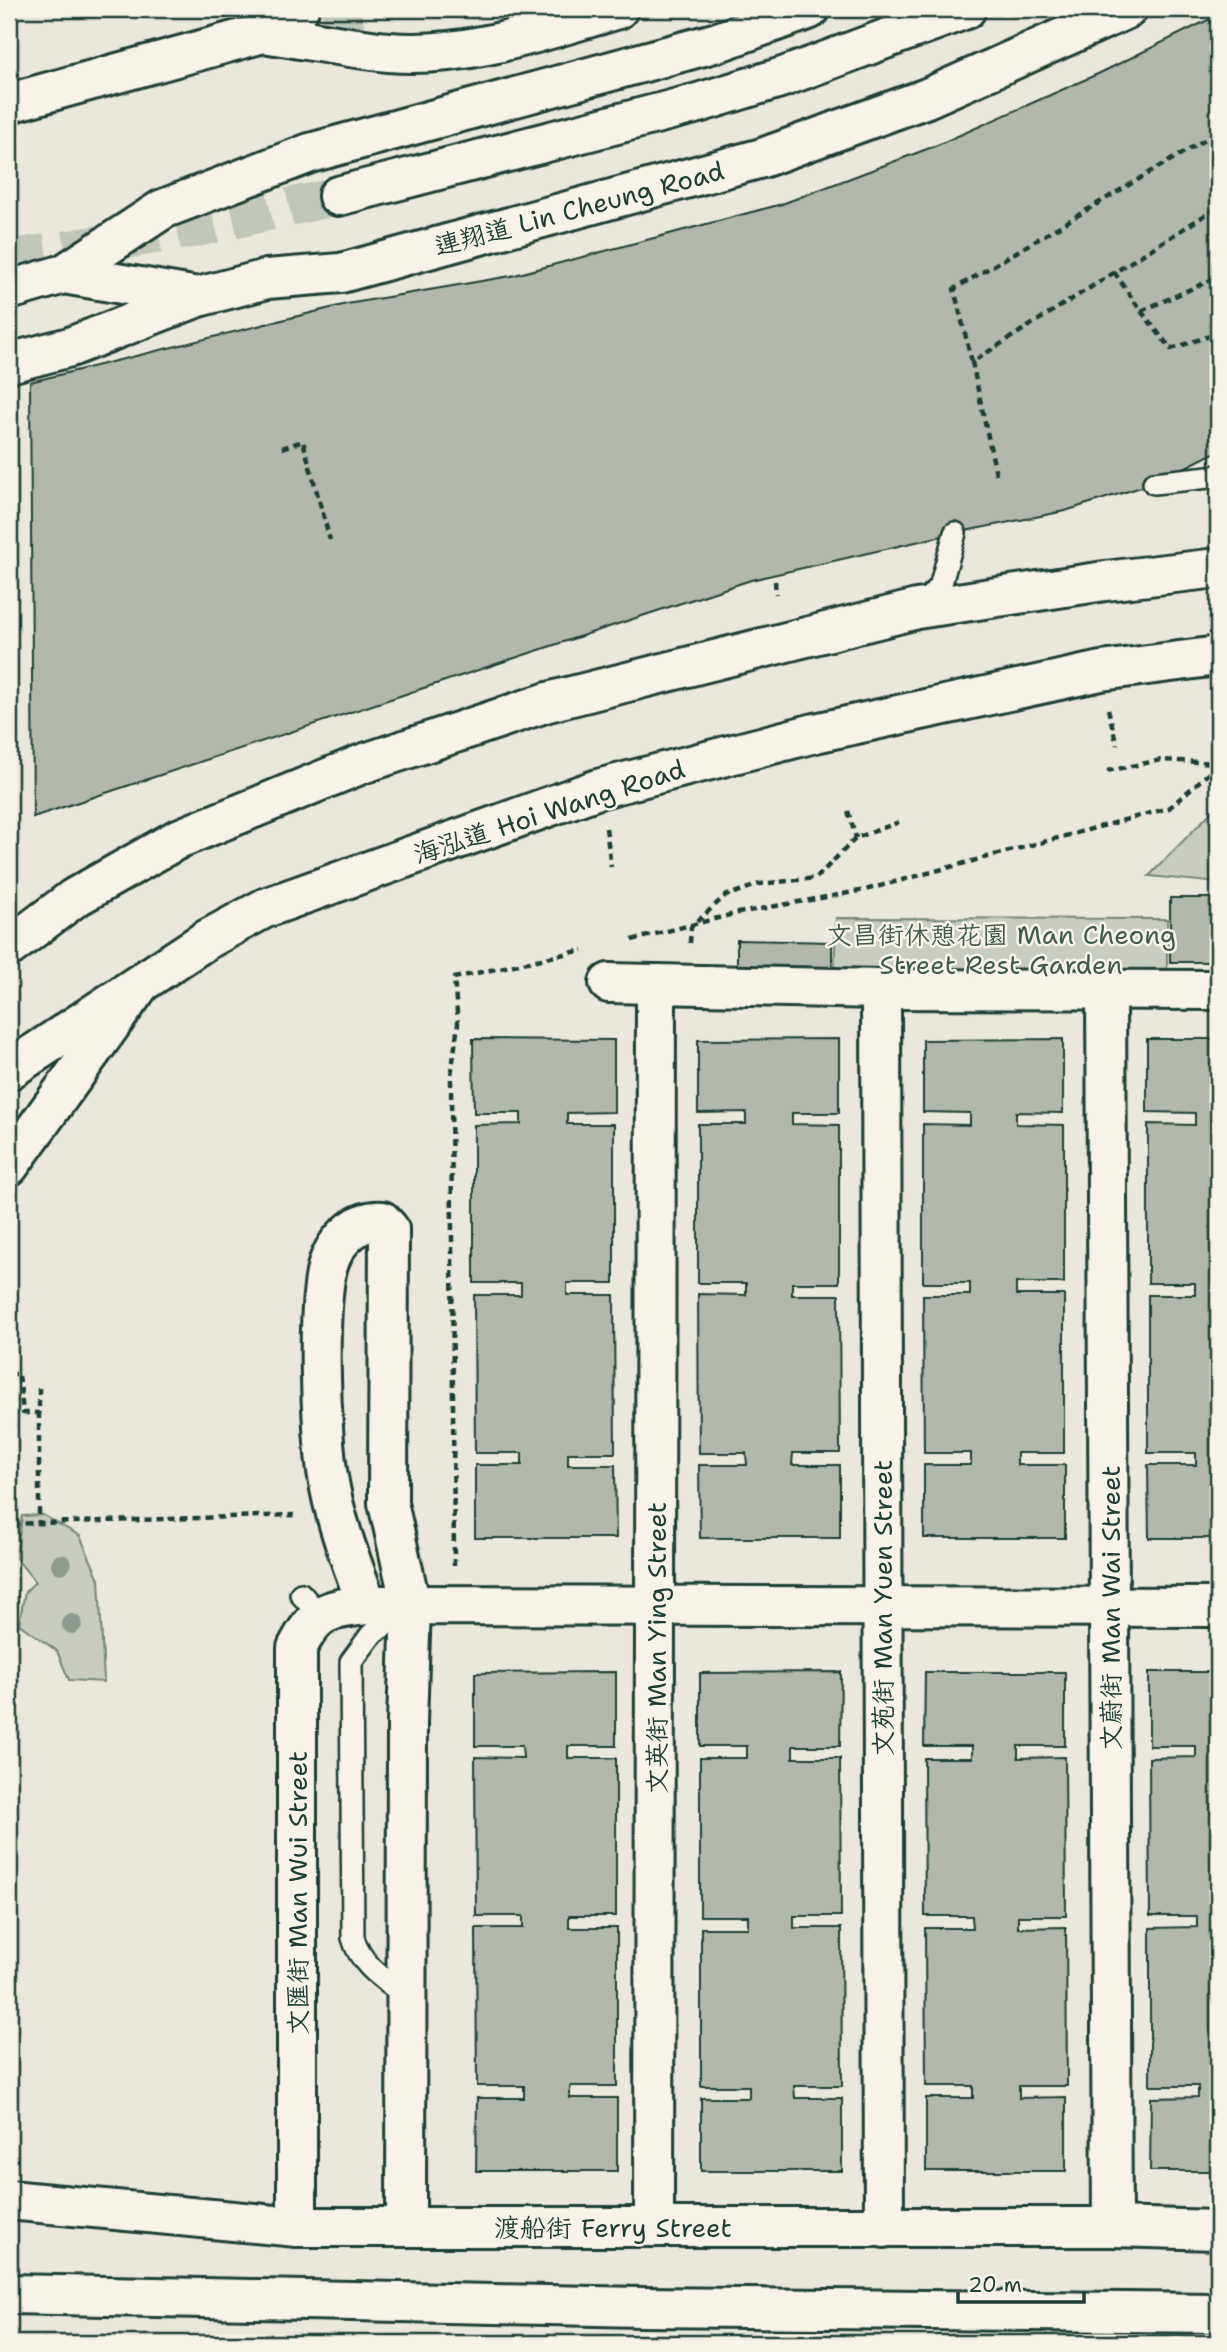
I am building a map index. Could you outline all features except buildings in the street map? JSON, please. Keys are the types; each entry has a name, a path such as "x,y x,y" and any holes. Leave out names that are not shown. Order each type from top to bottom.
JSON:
{"main road":[{"path":"9,103 262,33 299,9"},
{"path":"262,33 391,52 452,50 517,39 618,9"},
{"path":"64,274 163,209 310,153 718,42 810,9"},
{"path":"338,196 698,103 783,77 966,9"},
{"name":"連翔道 Lin Cheung Road","path":"9,290 64,274 198,297 267,279 341,272 762,158 927,98 1127,9"},
{"path":"9,363 70,347 198,297"},
{"path":"9,947 74,898 178,839 362,764 548,702 917,609 1093,582 1218,568"},
{"name":"海泓道 Hoi Wang Road","path":"9,1070 206,940 265,908 598,789 815,733 1101,671 1218,656"},
{"path":"609,983 881,989 1218,990"},
{"name":"文英街 Man Ying Street","path":"654,2227 656,985"},
{"path":"9,1166 138,987"},
{"name":"文苑街 Man Yuen Street","path":"881,989 884,2228"},
{"name":"文蔚街 Man Wai Street","path":"1106,989 1112,2227"},
{"path":"367,1605 342,1534 328,1478 322,1408 323,1290 330,1259 346,1233 368,1220 382,1221 389,1229 388,1503 411,1606 406,2227"},
{"name":"文匯街 Man Wui Street","path":"297,2227 297,1648 310,1622 310,1605 333,1609 367,1605 882,1609 1218,1607"},
{"name":"渡船街 Ferry Street","path":"9,2200 297,2227 1112,2227 1218,2230"},
{"path":"9,2294 642,2307 1218,2313"}],"lane":[{"path":"1154,483 1218,477"},
{"path":"917,609 940,586 956,533"},
{"path":"407,1997 369,1968 358,1955 353,1938 351,1662 371,1635 411,1606"}],"path":[{"path":"996,474 954,289 1218,132"},
{"path":"972,362 1218,207"},
{"path":"1114,272 1171,349 1218,333"},
{"path":"1141,311 1218,277"},
{"path":"282,448 303,442 330,540"},
{"path":"775,581 776,594"},
{"path":"1109,715 1117,746"},
{"path":"1107,771 1161,760 1218,764"},
{"path":"626,941 738,914 865,890 1169,808 1218,764"},
{"path":"848,811 856,838"},
{"path":"690,949 691,927 725,896 760,884 816,878 856,838 899,822"},
{"path":"609,848 611,867"},
{"path":"454,1568 451,1076 458,1024 454,978 586,950"},
{"path":"9,1374 19,1374 23,1413 39,1413"},
{"path":"39,1388 39,1523"},
{"path":"13,1492 9,1524 293,1514 302,1524"},
{"path":"41,2341 66,2343"}],"green space":[{"path":"1218,805 1218,883 1149,876"},
{"name":"文昌街休憩花園 Man Cheong Street Rest Garden","path":"836,918 1167,919 1167,982 834,979"},
{"path":"43,1515 80,1536 99,1579 104,1682 69,1680 57,1651 19,1624 25,1592 35,1582 16,1558 22,1516"}],"tunnel":[{"path":"269,38 367,9"},
{"path":"9,259 197,228 338,196"}]}
